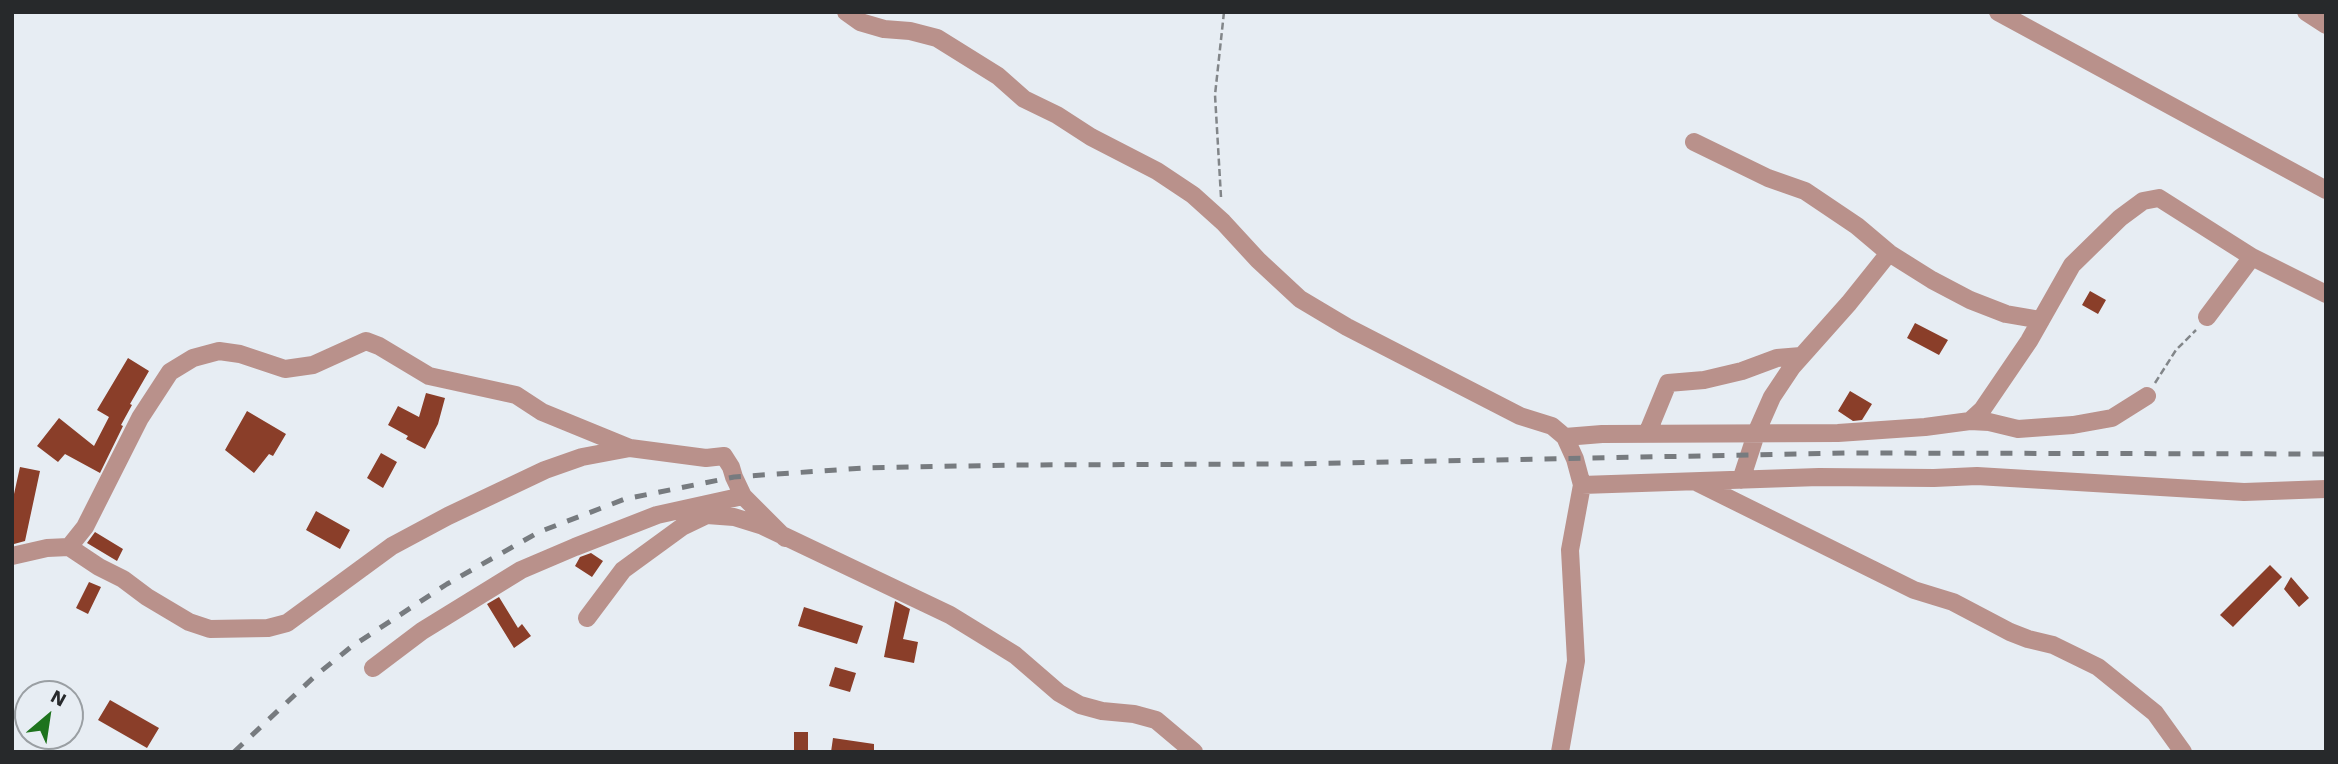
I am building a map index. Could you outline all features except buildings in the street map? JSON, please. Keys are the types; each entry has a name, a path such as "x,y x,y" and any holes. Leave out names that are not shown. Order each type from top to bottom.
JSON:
{"street":[{"path":"846,12 860,22 884,29 937,37 998,76 1024,99 1157,171 1193,195 1300,299 1348,327 1520,416 1552,426 1565,438 1575,458 1581,485 1570,550 1576,661 1560,752"},
{"path":"1998,12 2326,190"},
{"path":"2306,12 2326,25"},
{"path":"1694,142 1768,178 1805,191 1857,226 1889,253 1970,300 2006,314 2041,320"},
{"path":"1970,421 1982,410 2029,341 2072,265 2120,218 2143,201 2160,198 2252,257 2326,294"},
{"path":"1741,480 1757,431 1772,397 1801,356 1889,253"},
{"path":"2207,317 2252,257"},
{"path":"69,547 85,527 140,418 170,372 193,358 219,351 240,354 285,369 313,365 366,341 379,345 429,376 516,395 542,412 630,448 706,458 724,456 743,496 785,538"},
{"path":"1647,434 1668,383 1704,380 1777,358 1801,356"},
{"path":"1565,438 1602,433 1838,433 1970,421 1989,422 2018,429 2073,425 2112,418 2147,396"},
{"path":"12,556 47,548 69,547 189,622 210,629 268,628 287,624 392,546 448,516 545,470 582,457 630,448"},
{"path":"1581,485 1819,477 1977,476 2244,492 2326,489"},
{"path":"1695,481 1914,590 1953,602 2010,632 2053,645 2089,662 2155,713 2183,752"},
{"path":"373,668 422,631 521,570 657,515 743,496"},
{"path":"587,618 623,570 682,527 707,515 734,517 763,526 950,615 1015,655 1059,693 1080,705 1156,720 1194,752"}],"path":[{"path":"1223,222 1215,95 1224,12"},
{"path":"2147,396 2176,350 2207,317"}],"railway":[{"path":"234,752 315,676 351,647 447,584 539,532 625,499 734,477 864,468 1012,465 1288,464 1849,453 2326,454"}]}
